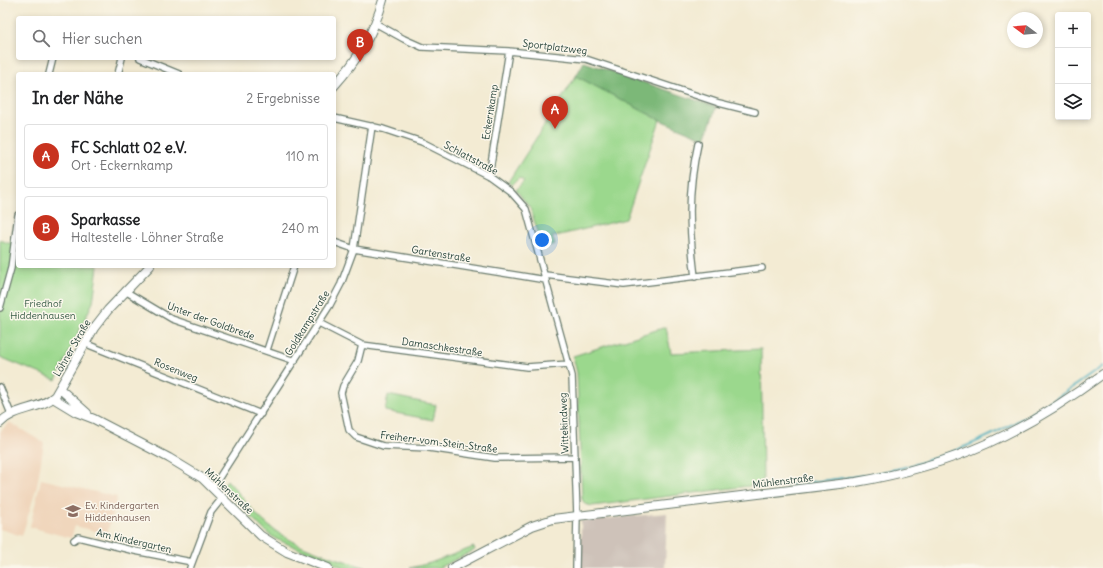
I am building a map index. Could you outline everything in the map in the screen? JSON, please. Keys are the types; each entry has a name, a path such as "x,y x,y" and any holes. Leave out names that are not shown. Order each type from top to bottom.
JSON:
{"street":[{"path":"336,84 357,59 376,23 383,0"},
{"name":"Sportplatzweg","path":"376,23 404,39 422,47 509,51 586,59 719,103 755,112"},
{"name":"Eckernkamp","path":"489,176 509,51"},
{"path":"50,72 52,60"},
{"path":"118,72 122,60"},
{"path":"145,60 174,72"},
{"name":"Schlattstraße","path":"336,118 372,126 422,142 489,176 511,192 526,209 546,277"},
{"name":"Goldkampstraße","path":"213,487 319,323 341,284 354,249 372,126"},
{"path":"695,277 690,240 689,203 693,167 698,144"},
{"path":"0,308 11,268 16,230"},
{"name":"Gartenstraße","path":"336,243 354,249 546,277"},
{"name":"Löhner Straße","path":"53,398 60,389 84,343 108,310 145,268"},
{"path":"267,350 293,268"},
{"path":"546,277 624,285 762,268"},
{"name":"Wittekindweg","path":"546,277 572,376 577,515 576,568"},
{"name":"Unter der Goldbrede","path":"126,291 172,319 267,350 294,361"},
{"name":"Damaschkestraße","path":"319,323 362,345 527,367 569,364"},
{"name":"Rosenweg","path":"84,343 261,414"},
{"name":"Freiherr-vom-Stein-Straße","path":"362,345 358,361 343,386 341,393 349,430 356,437 383,446 429,448 495,458 574,457"},
{"name":"Mühlenstraße","path":"452,568 532,526 553,519 856,482 930,466 963,454 1010,433 1046,413 1103,374"},
{"path":"0,387 11,414"},
{"name":"Mühlenstraße","path":"60,389 94,419"},
{"path":"0,423 11,414 53,398"},
{"name":"Mühlenstraße","path":"53,398 76,412 94,419 169,458 202,478 213,487 261,536 274,545 328,568"},
{"path":"191,565 211,512 223,497"},
{"name":"Am Kindergarten","path":"74,540 78,537 191,565"}],"shaded area":[{"path":"9,422 44,443 37,486 22,536 0,529 0,432"},
{"name":"Ev. Kindergarten Hiddenhausen","path":"41,479 117,497 107,534 75,526 71,538 30,527"},
{"path":"667,513 665,568 581,568 581,521"}],"green space":[{"path":"584,62 716,107 705,139 660,120 576,76"},
{"path":"576,76 660,120 626,219 552,237 555,244 543,247 530,208 516,190 524,181 519,178 512,185 508,182"},
{"name":"Friedhof Hiddenhausen","path":"11,238 16,240 16,268 98,268 93,302 56,380 0,357 0,240 11,244"},
{"path":"666,327 671,353 761,349 763,479 761,483 756,485 592,506 585,504 582,499 577,373 573,356"},
{"path":"388,395 436,405 433,420 385,411"},
{"path":"227,480 258,515 280,534 303,546 367,568 345,568 276,539 266,532 226,491 223,487"},
{"path":"474,547 475,550 438,568 410,568 430,563"}],"waterway":[{"path":"774,486 883,472 942,456 971,444 1026,417 1078,384 1103,366"}],"place":[{"name":"Sparkasse","path":"360,62"},
{"name":"FC Schlatt 02 e.V.","path":"555,129"},
{"name":"Ev. Kindergarten Hiddenhausen","path":"73,511"}]}
